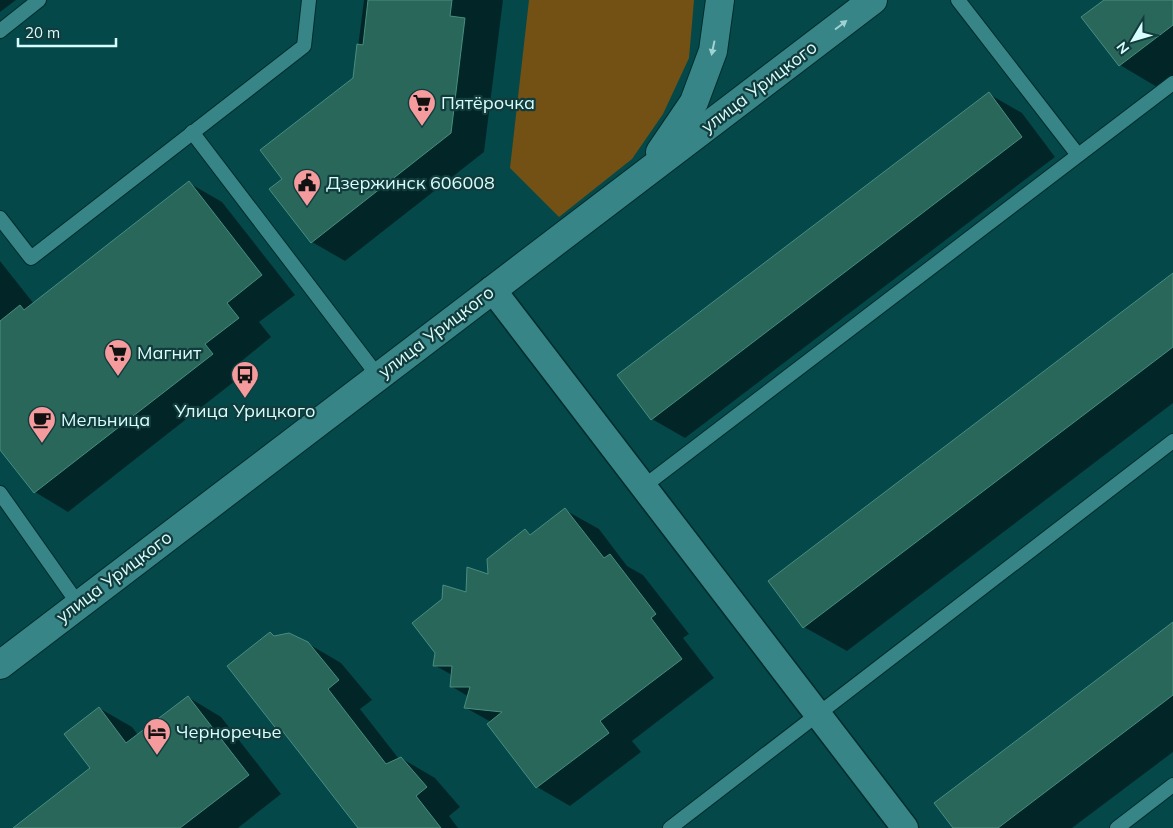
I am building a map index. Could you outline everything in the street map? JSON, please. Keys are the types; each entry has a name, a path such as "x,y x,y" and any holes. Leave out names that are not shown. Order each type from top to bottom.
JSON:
{"street":[{"path":"648,170 694,102 713,51 720,0"},
{"name":"улица Урицкого","path":"0,665 873,0"},
{"path":"492,289 905,828"}],"lane":[{"path":"0,31 39,0"},
{"path":"0,218 31,258 304,46 309,0"},
{"path":"958,0 1078,155"},
{"path":"643,487 1173,83"},
{"path":"192,132 378,376"},
{"path":"670,828 1173,441"},
{"path":"0,494 79,605"},
{"path":"1116,828 1173,785"}],"shaded area":[{"path":"529,0 694,0 689,58 663,114 632,159 559,217 510,168"}],"building":[{"path":"368,0 452,0 450,16 465,18 451,133 311,243 269,189 282,179 260,150 353,78 357,44 363,45"},
{"path":"1104,0 1173,0 1173,25 1119,66 1081,17"},
{"path":"989,92 1022,137 651,420 617,375"},
{"path":"189,181 262,275 227,303 239,318 205,344 213,354 34,493 0,450 0,321 20,305 24,310"},
{"path":"1173,273 1173,347 803,628 768,581"},
{"path":"565,508 604,558 610,554 656,614 651,618 682,659 600,721 609,733 536,788 487,724 502,712 464,708 470,687 450,687 452,666 433,666 435,653 412,623 442,599 443,585 466,592 467,567 488,574 487,559 525,529 530,535"},
{"path":"1173,622 1173,695 998,828 953,828 934,803"},
{"path":"270,632 274,636 289,633 308,642 339,680 328,689 386,764 401,757 427,787 416,796 441,828 358,828 281,729 278,731 227,666"},
{"name":"Черноречье","path":"188,696 249,775 180,828 13,828 90,768 64,734 99,707 126,743"}],"place":[{"name":"Пятёрочка","path":"422,127"},
{"name":"Дзержинск 606008","path":"307,207"},
{"name":"Магнит","path":"118,377"},
{"name":"Улица Урицкого","path":"245,399"},
{"name":"Мельница","path":"42,444"},
{"name":"Черноречье","path":"157,756"}]}
